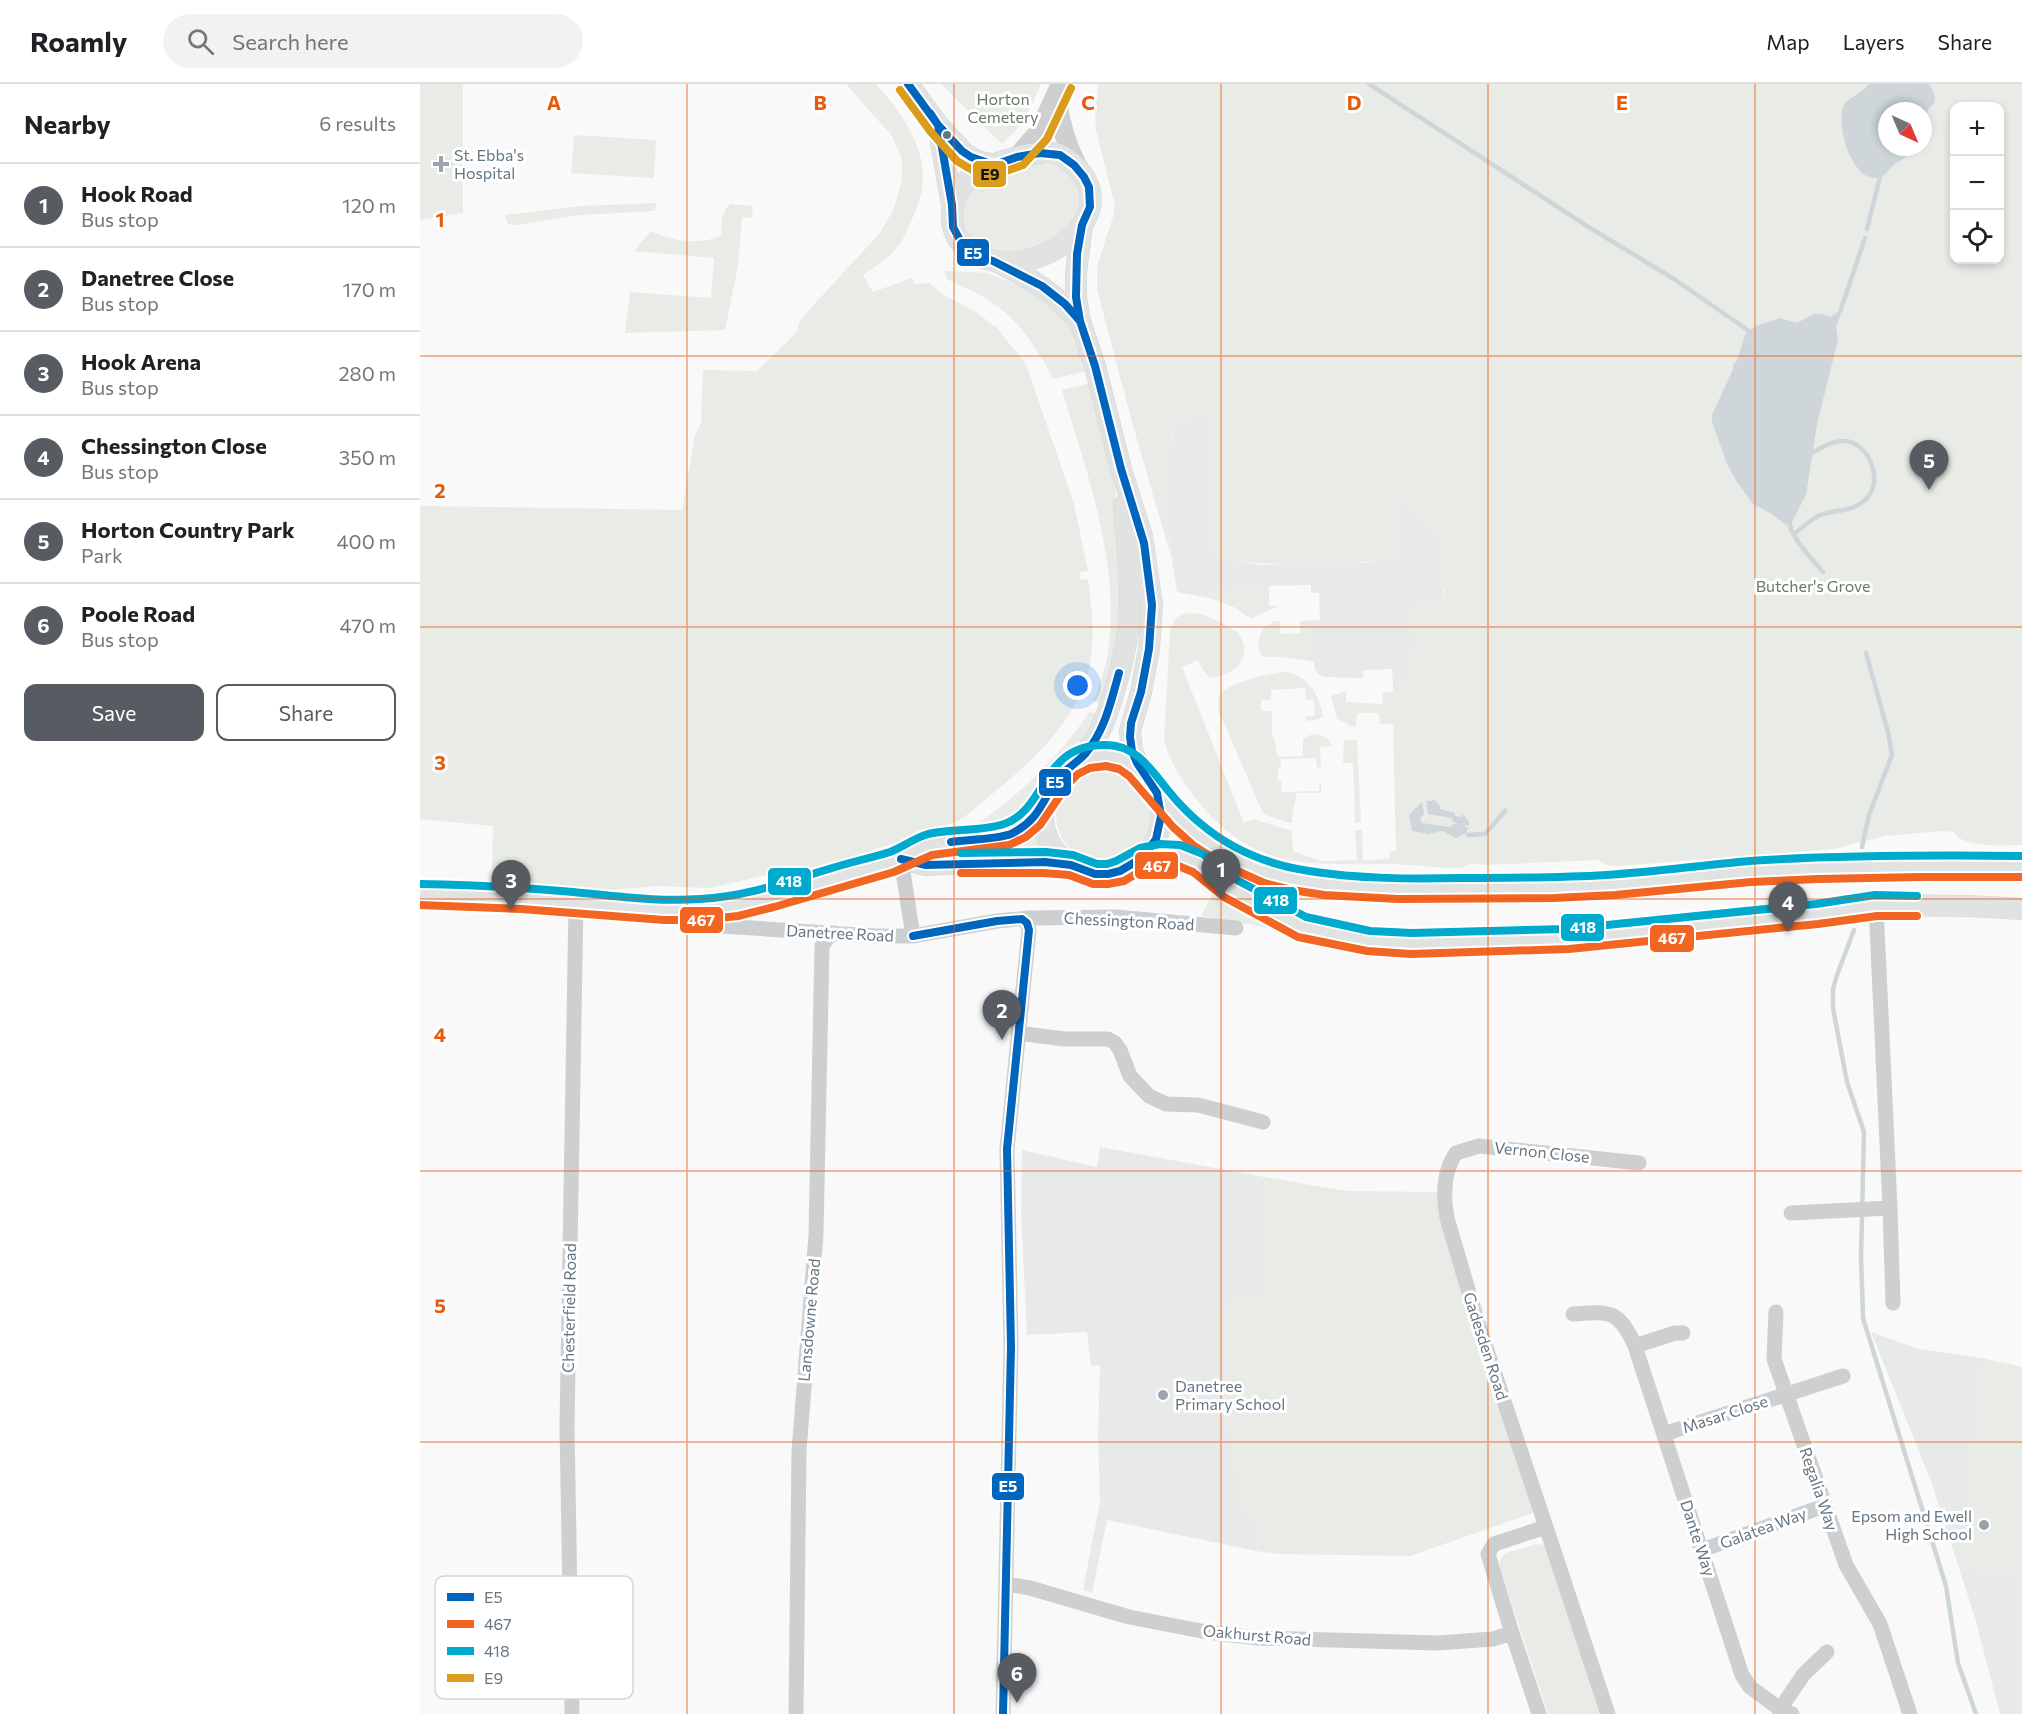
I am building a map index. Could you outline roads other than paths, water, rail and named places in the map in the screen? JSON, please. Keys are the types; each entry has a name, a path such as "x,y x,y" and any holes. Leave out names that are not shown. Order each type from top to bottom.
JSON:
{"main road":[{"path":"908,84 938,125 967,154 977,161 994,165"},
{"path":"938,125 952,205 953,226 962,244 977,256 993,261 1042,286 1065,304 1080,321"},
{"path":"952,205 967,180 975,174 1017,157 1048,152 1060,155 1069,160 1087,183 1090,207 1082,225 1076,273 1076,297 1080,321 1144,543 1152,604 1149,649 1141,692 1130,731 1132,751 1142,772 1157,793 1182,820 1206,841 1242,865 1277,876 1311,883 1419,889 1610,885 1753,872 1872,867 1950,865 2022,867"},
{"path":"993,261 1012,263 1037,257 1067,242 1082,225"},
{"path":"420,894 508,897 644,909 713,909 784,893 901,859 924,846 1008,835 1027,824 1046,801 1056,780 1083,755 1100,732 1111,702 1129,621 1130,597 1121,469"},
{"path":"1064,771 1082,760 1103,755 1120,758 1142,772"},
{"path":"1046,801 1044,819 1053,848 1071,865 1083,871 1108,874 1132,866 1142,858 1156,839 1161,816 1157,793"},
{"path":"1142,858 1160,854 1178,855 1198,863 1229,888 1259,906 1302,927 1341,937 1380,942 1461,943 1568,939 1817,914 1876,905 2022,909"},
{"path":"901,859 926,865 989,861 1071,865"}],"street":[{"path":"1017,157 1039,132 1059,91"},
{"path":"1059,91 1065,140 1081,173"},
{"path":"901,859 913,936"},
{"name":"Chesterfield Road","path":"570,1576 567,1426 576,903"},
{"path":"1876,905 1893,1303"},
{"name":"Chessington Road","path":"1022,919 1116,917 1236,928"},
{"path":"1003,1714 1011,1346 1007,1149 1029,930 1027,923 1022,919"},
{"name":"Danetree Road","path":"721,926 876,936 913,936 997,921 1022,919"},
{"name":"Lansdowne Road","path":"796,1714 799,1451 816,1235 822,946 828,937 836,933"},
{"path":"1018,1034 1064,1039 1108,1039 1120,1050 1130,1076 1149,1096 1166,1104 1211,1107 1263,1122"},
{"name":"Vernon Close","path":"1450,1162 1456,1153 1479,1146 1639,1163"},
{"name":"Gadesden Road","path":"1450,1162 1445,1183 1445,1208 1477,1320 1608,1714"},
{"path":"1791,1213 1890,1208"},
{"name":"Dante Way","path":"1572,1314 1594,1312 1619,1318 1626,1326 1635,1346 1742,1675 1750,1687 1784,1712"},
{"name":"Masar Close","path":"1776,1312 1774,1359 1787,1394"},
{"path":"1635,1346 1675,1333 1683,1334"},
{"name":"Masar Close","path":"1664,1434 1844,1376"},
{"name":"Regalia Way","path":"1787,1394 1846,1565 1880,1624 1910,1714"},
{"name":"Galatea Way","path":"1702,1550 1824,1506"},
{"path":"1539,1714 1489,1562 1490,1550 1494,1545 1546,1527"},
{"name":"Oakhurst Road","path":"1006,1584 1030,1588 1130,1617 1207,1632 1257,1638 1437,1643 1493,1639 1512,1633"},
{"path":"1784,1712 1803,1674 1827,1652"},
{"name":"Chesterfield Road","path":"572,1699 572,1714"}],"waterway":[{"path":"1369,84 1587,226 1674,279 1752,333"},
{"path":"1867,229 1881,173"},
{"path":"1841,309 1865,238"},
{"path":"1794,534 1820,515 1862,503 1872,490 1874,482 1874,472 1867,455 1853,443 1835,442 1810,454"},
{"path":"1789,520 1797,540 1823,572"},
{"path":"1862,847 1869,815 1892,755 1888,732 1866,653"},
{"path":"1468,835 1485,834 1505,811"},
{"path":"1854,930 1833,989 1833,1008 1847,1082 1864,1132 1861,1257 1863,1318 1946,1586 1958,1663 1976,1714"}],"place":[{"name":"St. Ebba's Hospital","path":"441,164"},
{"name":"Horton Country Park","path":"1929,490"},
{"name":"Hook Road","path":"1221,899"},
{"name":"Hook Arena","path":"511,910"},
{"name":"Chessington Close","path":"1788,932"},
{"name":"Danetree Close","path":"1002,1040"},
{"name":"Danetree Primary School","path":"1163,1395"},
{"name":"Epsom and Ewell High School","path":"1984,1525"},
{"name":"Poole Road","path":"1017,1703"}],"park label":[{"name":"Horton Cemetery","path":"1003,108"},
{"name":"Butcher's Grove","path":"1813,586"}]}
